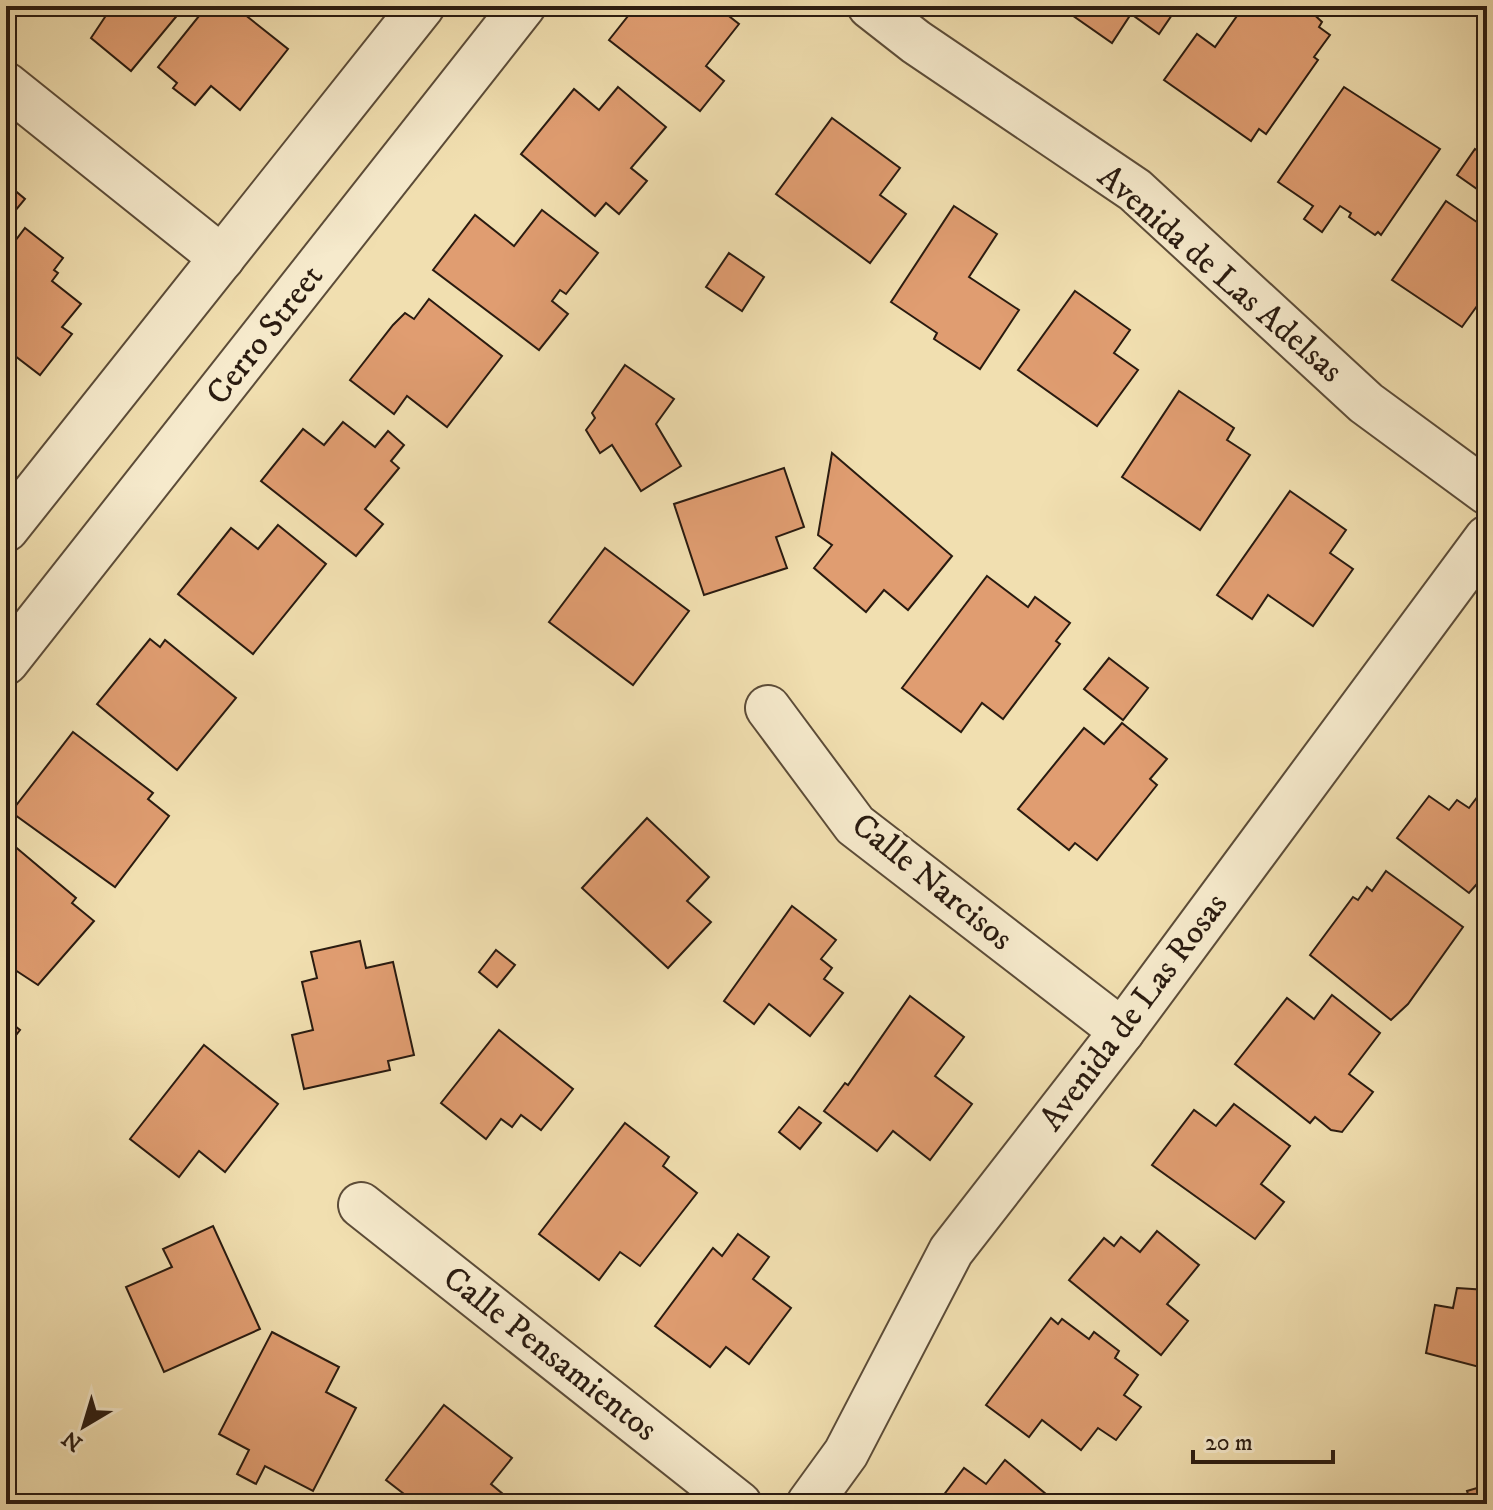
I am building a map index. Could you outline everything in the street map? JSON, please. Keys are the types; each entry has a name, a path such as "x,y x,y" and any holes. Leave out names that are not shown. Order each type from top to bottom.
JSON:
{"street":[{"path":"6,529 422,6"},
{"name":"Cerro Street","path":"6,662 523,6"},
{"name":"Avenida de Las Adelsas","path":"870,6 1135,190 1366,403 1487,492"},
{"path":"6,85 222,258"},
{"name":"Avenida de Las Rosas","path":"809,1504 846,1453 951,1251 1122,1031 1487,538"},
{"name":"Calle Narcisos","path":"768,708 855,825 1122,1031"},
{"name":"Calle Pensamientos","path":"361,1205 739,1504"}],"building":[{"path":"98,6 185,6 131,71 91,38 107,14"},
{"path":"207,6 234,6 288,49 240,110 211,86 195,105 173,88 177,83 158,67"},
{"path":"636,6 656,6 661,10 664,6 675,6 680,10 683,6 716,6 739,24 706,66 724,81 700,111 609,40"},
{"path":"1059,6 1178,6 1159,34 1131,14 1112,43"},
{"path":"1244,6 1305,6 1322,22 1319,27 1330,35 1314,57 1318,60 1266,134 1259,129 1251,141 1164,80 1197,34 1215,47"},
{"path":"618,87 666,127 631,168 647,181 619,214 606,203 595,216 521,154 574,89 599,110"},
{"path":"1344,87 1440,149 1381,235 1378,232 1375,235 1349,217 1351,213 1340,206 1322,232 1304,219 1313,206 1278,182"},
{"path":"832,118 900,168 880,195 906,214 870,263 776,194"},
{"path":"1475,149 1487,157 1487,196 1457,175"},
{"path":"6,183 25,199 6,222"},
{"path":"1446,201 1487,229 1487,302 1482,299 1462,327 1392,280"},
{"path":"954,206 997,234 969,277 1019,310 980,369 934,339 937,333 891,302"},
{"path":"542,210 598,253 566,294 560,290 552,301 568,314 539,350 433,270 475,215 514,246"},
{"path":"25,228 63,258 54,270 58,273 52,281 81,304 62,327 72,334 40,375 6,349 6,253"},
{"path":"729,253 764,277 742,311 706,287"},
{"path":"1075,291 1130,330 1114,353 1138,370 1097,426 1018,370"},
{"path":"429,299 502,356 447,427 407,396 394,414 350,380 393,325 405,313 414,319"},
{"path":"625,365 674,399 656,424 681,466 641,491 612,445 600,453 586,430 595,418 592,413"},
{"path":"1179,391 1234,428 1227,440 1250,455 1200,530 1122,477"},
{"path":"343,422 375,447 388,431 404,445 391,461 399,468 365,509 383,524 356,556 261,481 303,429 324,445"},
{"path":"832,453 952,556 908,610 884,590 866,612 814,568 832,545 818,535"},
{"path":"784,468 804,527 776,537 787,568 704,595 674,504"},
{"path":"1290,491 1346,530 1330,553 1353,569 1313,626 1268,595 1252,619 1217,595"},
{"path":"278,525 326,564 253,654 178,594 231,528 258,549"},
{"path":"605,548 689,611 633,685 549,622"},
{"path":"987,576 1028,607 1035,597 1070,623 1056,641 1060,644 1003,719 982,703 961,732 902,688"},
{"path":"150,639 160,647 165,640 236,698 177,770 97,704"},
{"path":"1109,658 1148,688 1123,720 1084,689"},
{"path":"1122,723 1167,759 1150,779 1157,785 1097,860 1075,843 1069,850 1018,809 1084,728 1104,744"},
{"path":"73,732 153,793 148,799 169,816 115,887 11,812"},
{"path":"1484,788 1487,791 1487,881 1481,889 1476,885 1469,893 1397,838 1429,796 1449,810 1457,800 1469,808"},
{"path":"647,818 709,877 687,901 711,922 668,968 582,888"},
{"path":"6,839 76,898 72,903 94,921 38,985 6,964"},
{"path":"1386,871 1463,927 1408,1004 1391,1020 1310,955 1353,897 1358,900 1367,887 1372,891"},
{"path":"792,906 836,940 821,959 832,968 824,979 843,993 810,1036 769,1004 754,1024 724,1001"},
{"path":"360,941 366,968 393,962 414,1055 388,1061 390,1070 304,1089 292,1035 313,1030 302,982 317,978 311,952"},
{"path":"496,950 515,965 497,987 479,972"},
{"path":"1332,995 1380,1033 1349,1074 1373,1092 1342,1132 1331,1130 1315,1117 1310,1123 1235,1064 1287,998 1314,1019"},
{"path":"910,996 964,1037 935,1076 972,1104 930,1160 893,1131 877,1151 824,1111 845,1083 848,1085"},
{"path":"6,1019 20,1030 6,1048"},
{"path":"499,1030 573,1089 541,1130 521,1115 512,1127 501,1119 486,1139 441,1103"},
{"path":"204,1045 278,1104 225,1172 199,1151 179,1177 130,1139"},
{"path":"1234,1104 1290,1146 1261,1184 1284,1202 1255,1239 1152,1165 1194,1110 1216,1126"},
{"path":"799,1107 821,1123 800,1149 779,1132"},
{"path":"625,1123 669,1157 663,1166 697,1193 640,1266 620,1252 599,1280 539,1234"},
{"path":"213,1226 260,1329 164,1372 126,1287 172,1267 163,1249"},
{"path":"1157,1231 1199,1265 1167,1304 1188,1321 1161,1355 1069,1280 1104,1238 1114,1246 1121,1237 1140,1252"},
{"path":"738,1234 769,1257 753,1279 791,1308 749,1364 726,1347 710,1367 655,1326 713,1248 722,1256"},
{"path":"1457,1288 1487,1290 1487,1369 1426,1353 1435,1305 1453,1308"},
{"path":"1051,1318 1058,1324 1062,1319 1089,1339 1094,1332 1119,1351 1115,1358 1138,1375 1124,1395 1141,1407 1116,1440 1098,1428 1081,1450 1042,1420 1029,1437 986,1405"},
{"path":"272,1332 339,1367 326,1392 356,1408 313,1491 265,1466 256,1484 237,1474 249,1450 219,1434"},
{"path":"444,1405 512,1458 491,1484 515,1504 417,1504 386,1480"},
{"path":"1005,1460 1058,1504 937,1504 964,1468 986,1484"},
{"path":"1487,1485 1487,1504 1471,1504 1467,1491"}]}
